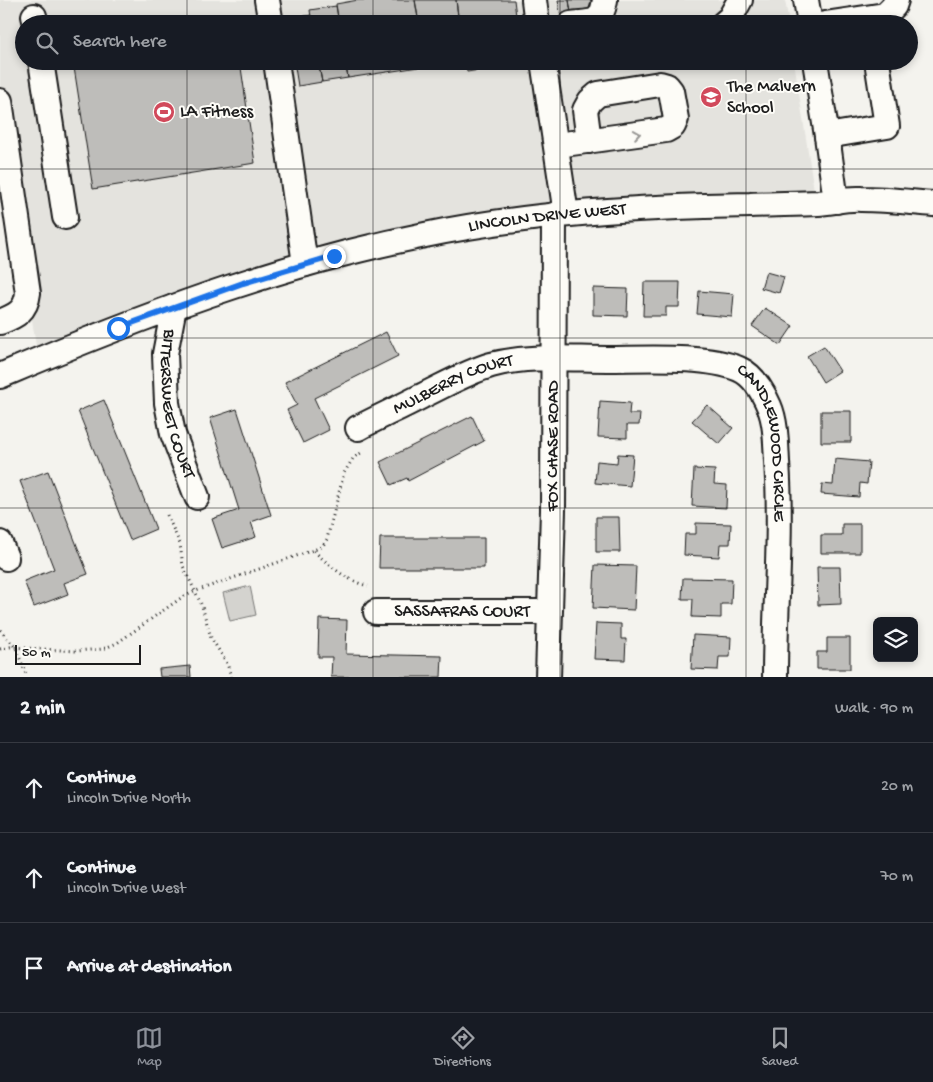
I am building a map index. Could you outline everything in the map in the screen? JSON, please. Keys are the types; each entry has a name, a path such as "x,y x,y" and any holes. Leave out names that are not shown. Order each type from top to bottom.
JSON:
{"street":[{"path":"267,0 270,15"},
{"path":"534,0 536,15"},
{"path":"602,15 605,0"},
{"path":"732,15 740,0"},
{"path":"806,0 808,15"},
{"path":"882,15 894,6 896,0"},
{"path":"42,70 64,217"},
{"path":"277,70 305,264"},
{"name":"FOX CHASE ROAD","path":"544,70 557,145 560,214 554,358 553,510 548,677"},
{"path":"816,70 836,201"},
{"path":"827,136 887,126 878,70"},
{"path":"0,101 7,197 28,293 25,306 20,312 0,322"},
{"path":"557,145 589,141"},
{"name":"LINCOLN DRIVE WEST","path":"0,376 174,307 305,264 424,235 560,214 650,208 836,201 860,198 933,204"},
{"name":"BITTERSWEET COURT","path":"174,307 165,354 167,403 173,434 197,497"},
{"name":"MULBERRY COURT","path":"358,428 477,370 513,360 554,358"},
{"name":"CANDLEWOOD CIRCLE","path":"554,358 686,360 724,364 740,369 752,378 762,392 770,408 774,426 778,468 776,677"},
{"name":"SASSAFRAS COURT","path":"376,612 549,612"}],"path":[{"path":"0,649 103,650 117,643 181,598 322,547 327,539 344,473 354,457 362,452"},
{"path":"167,515 180,544 184,566 196,591 211,638 227,663 231,677"},
{"path":"314,551 347,578 368,586"},
{"path":"0,630 16,648 27,677"}],"shaded area":[{"path":"0,0 785,0 788,15 15,15 15,70 795,70 816,203 424,235 38,360 0,101"},
{"path":"250,586 256,615 230,621 223,593"}],"building":[{"path":"358,0 415,0 418,15 338,15 336,4"},
{"path":"415,0 456,0 458,15 418,15"},
{"path":"456,0 514,0 516,15 458,15"},
{"path":"558,0 569,0 571,13 560,14"},
{"path":"569,0 591,0 593,9 571,13"},
{"path":"336,6 338,15 311,15 310,10"},
{"name":"LA Fitness","path":"74,70 241,70 255,163 93,189"},
{"path":"295,70 320,70 322,82 298,86"},
{"path":"320,70 347,70 348,78 322,82"},
{"path":"347,70 399,70 348,78"},
{"path":"766,272 784,277 779,293 761,288"},
{"path":"644,282 680,282 679,307 666,307 666,316 643,316"},
{"path":"593,288 628,289 627,316 593,315"},
{"path":"699,291 734,294 732,317 697,314"},
{"path":"765,308 793,326 780,345 752,326"},
{"path":"386,332 398,356 314,398 329,430 303,443 287,410 297,405 285,382"},
{"path":"824,346 840,371 823,382 807,356"},
{"path":"104,400 156,529 130,540 78,411"},
{"path":"600,401 630,403 629,414 640,414 639,425 627,425 627,438 598,437"},
{"path":"707,405 733,428 719,444 692,421"},
{"path":"237,409 271,515 251,522 256,537 222,548 212,519 239,510 210,418"},
{"path":"821,411 851,411 851,442 821,442"},
{"path":"472,416 484,441 408,481 407,478 391,485 380,462"},
{"path":"618,454 633,455 630,486 595,483 597,461 617,463"},
{"path":"835,459 869,462 867,484 860,483 859,497 821,494 822,484 833,485"},
{"path":"694,469 715,470 714,484 727,485 726,508 692,506"},
{"path":"48,471 88,574 64,583 68,594 34,607 24,581 54,569 20,481"},
{"path":"596,517 619,517 620,552 596,552"},
{"path":"696,523 731,524 730,544 720,544 719,557 684,555 685,534 696,534"},
{"path":"842,524 860,524 860,553 821,553 821,535 842,535"},
{"path":"380,538 484,538 484,568 379,568"},
{"path":"595,565 636,566 634,610 593,608"},
{"path":"817,567 840,567 841,604 818,605"},
{"path":"683,578 732,579 731,604 721,604 721,618 692,617 693,599 682,599"},
{"path":"319,619 347,620 346,654 442,656 441,677 331,677 332,657 318,657"},
{"path":"596,623 621,624 621,639 626,639 625,660 594,659"},
{"path":"693,635 731,637 730,657 719,657 718,670 691,669"},
{"path":"827,638 850,638 850,669 817,669 817,652 827,652"},
{"path":"190,666 191,677 160,677 159,669"}],"place":[{"name":"The Malvern School","path":"711,97"},
{"name":"LA Fitness","path":"164,112"}],"route":[{"path":"118,328 243,283 334,256"}]}
